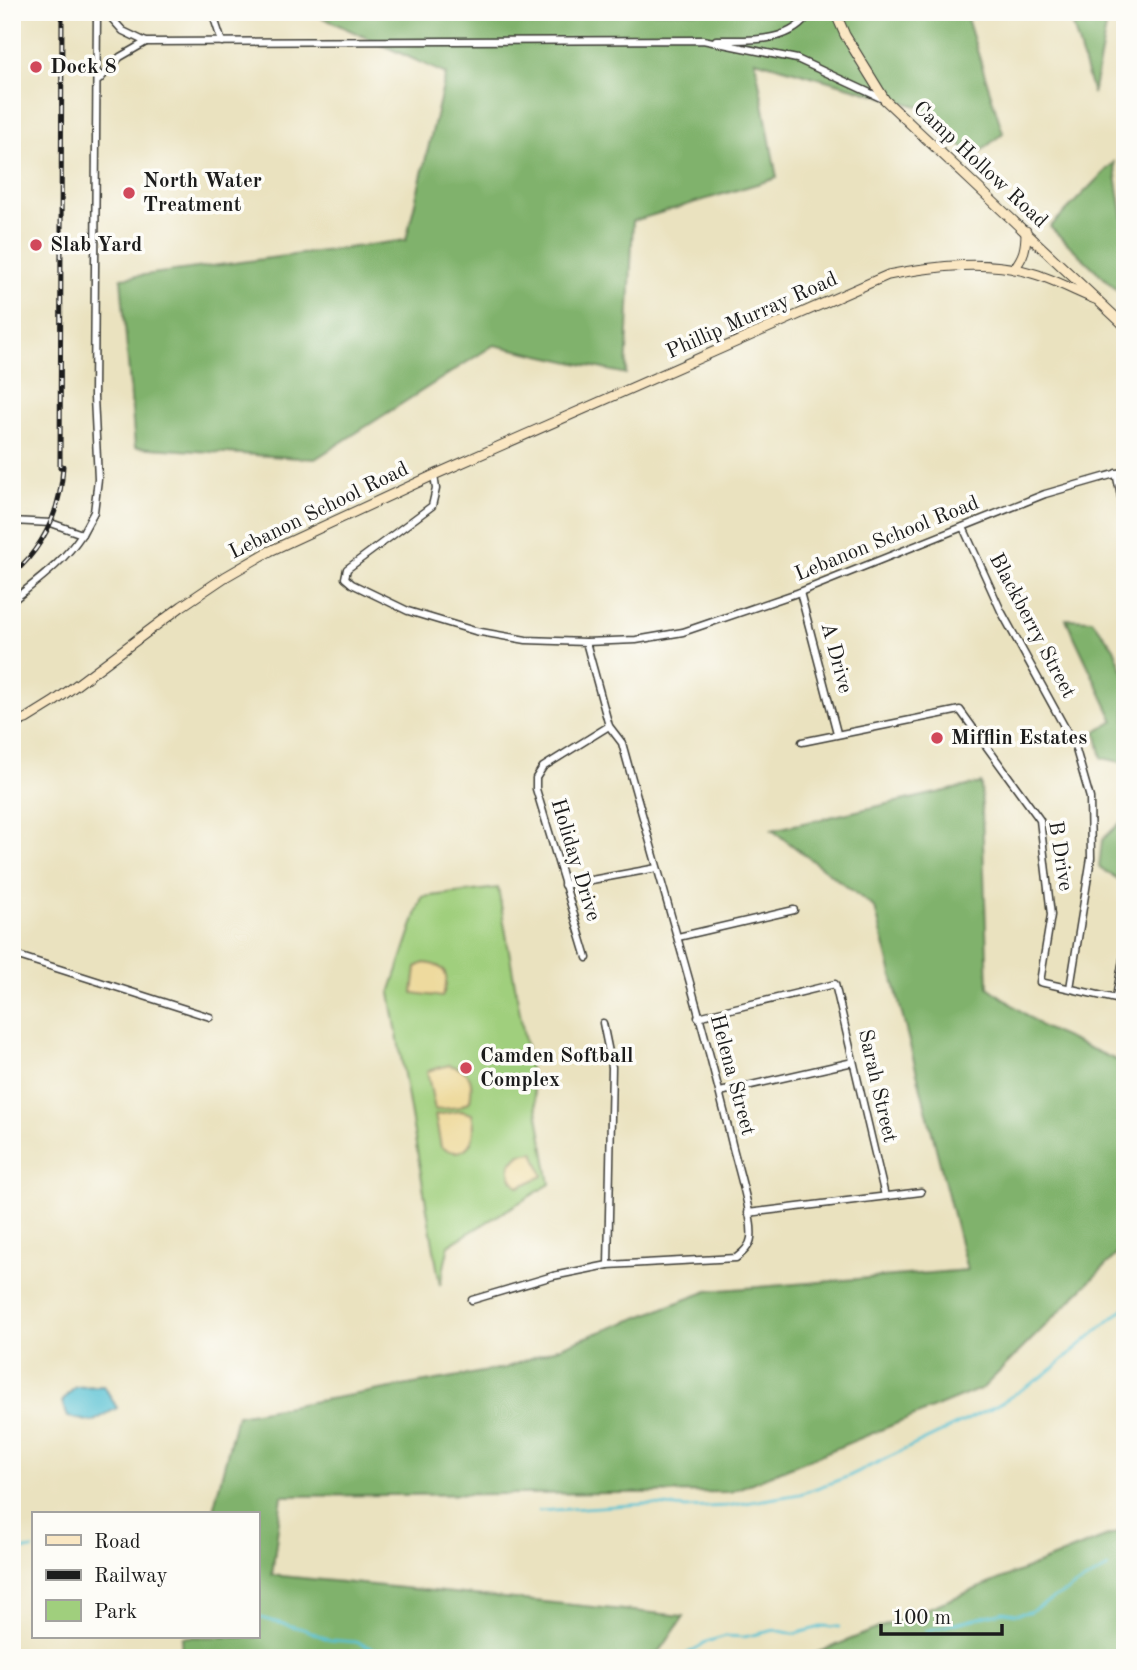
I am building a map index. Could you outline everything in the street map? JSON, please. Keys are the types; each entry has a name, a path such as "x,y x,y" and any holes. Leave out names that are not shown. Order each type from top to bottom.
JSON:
{"street":[{"path":"12,601 69,554 94,512 98,479 94,397 97,12"},
{"path":"106,12 123,31 146,42 758,40 790,32 810,12"},
{"path":"212,12 222,42"},
{"name":"Camp Hollow Road","path":"835,12 845,35 885,100 1125,326"},
{"path":"703,40 797,59 885,100"},
{"path":"98,81 120,57 146,42"},
{"path":"1014,269 1026,247 1026,231"},
{"name":"Phillip Murray Road","path":"434,475 888,275 928,267 1014,269 1033,273 1095,299"},
{"name":"Lebanon School Road","path":"12,723 26,719 55,701 225,577 270,551 434,475 436,489 432,506 347,569 345,578 408,611 475,631 526,640 586,642 636,640 683,632 800,592 1045,494 1125,471"},
{"path":"1116,473 1125,514"},
{"path":"12,521 51,523 82,534"},
{"name":"Blackberry Street","path":"963,527 1001,611 1075,746 1090,798 1091,858 1070,988"},
{"name":"A Drive","path":"800,592 837,733"},
{"name":"Helena Street","path":"472,1300 553,1276 608,1265 736,1258 745,1251 752,1238 720,1092 677,937 622,743 609,726 586,642"},
{"name":"B Drive","path":"802,742 960,710 1040,820 1051,915 1040,982 1070,988"},
{"path":"12,730 26,719"},
{"name":"Holiday Drive","path":"586,958 536,789 536,778 543,767 609,726"},
{"path":"564,885 657,868"},
{"path":"677,937 794,910"},
{"path":"1116,997 1125,949"},
{"path":"12,954 210,1017"},
{"name":"Sarah Street","path":"698,1017 835,984 885,1196"},
{"path":"1070,988 1125,1001"},
{"path":"603,1023 612,1067 608,1265"},
{"path":"720,1092 853,1062"},
{"path":"748,1213 921,1192"}],"green space":[{"path":"310,12 965,12 1003,133 974,157 920,107 755,60 777,178 633,221 626,374 494,345 315,459 135,447 121,278 406,240 446,74"},
{"path":"1069,12 1109,12 1093,94"},
{"path":"1114,162 1125,231 1125,298 1050,227"},
{"path":"1066,619 1092,620 1114,648 1125,677 1125,763 1102,758 1096,732 1114,721"},
{"path":"981,783 988,987 1044,1028 1125,1064 1125,1246 983,1388 730,1492 282,1496 272,1575 684,1616 659,1653 634,1658 179,1658 183,1638 259,1638 259,1512 213,1512 237,1415 505,1368 708,1291 967,1270 875,908 772,830"},
{"path":"1125,818 1125,879 1121,881 1099,867 1102,840"},
{"name":"Camden Softball Complex","path":"498,888 550,1184 449,1245 440,1285 390,993 422,897"},
{"path":"1125,1529 1125,1658 814,1658 814,1654"}],"sand":[{"path":"424,963 438,966 445,973 446,983 442,997 413,993 416,967"},
{"path":"449,1065 462,1070 469,1077 472,1087 470,1101 459,1107 435,1110 427,1071"},
{"path":"461,1111 472,1114 472,1139 464,1149 458,1152 450,1151 441,1147 435,1115"},
{"path":"534,1152 543,1176 519,1187 511,1177 510,1164 520,1154"}],"water":[{"path":"104,1386 117,1408 92,1422 68,1417 62,1402 75,1387"}],"waterway":[{"path":"539,1511 645,1504 686,1508 727,1506 800,1494 847,1477 996,1406 1045,1375 1125,1307"},
{"path":"12,1551 32,1549"},
{"path":"925,1631 1003,1612 1029,1612 1108,1568"},
{"path":"259,1618 303,1629 330,1640 356,1642 388,1654 409,1654 416,1658"},
{"path":"679,1658 709,1641 726,1636 744,1637 775,1630 794,1634 824,1626 839,1627"}],"railway":[{"path":"12,575 34,552 49,526 62,482 62,12"}],"place":[{"name":"Dock 8","path":"36,67"},
{"name":"North Water Treatment","path":"129,193"},
{"name":"Slab Yard","path":"36,245"},
{"name":"Mifflin Estates","path":"937,738"},
{"name":"Camden Softball Complex","path":"466,1068"}]}
